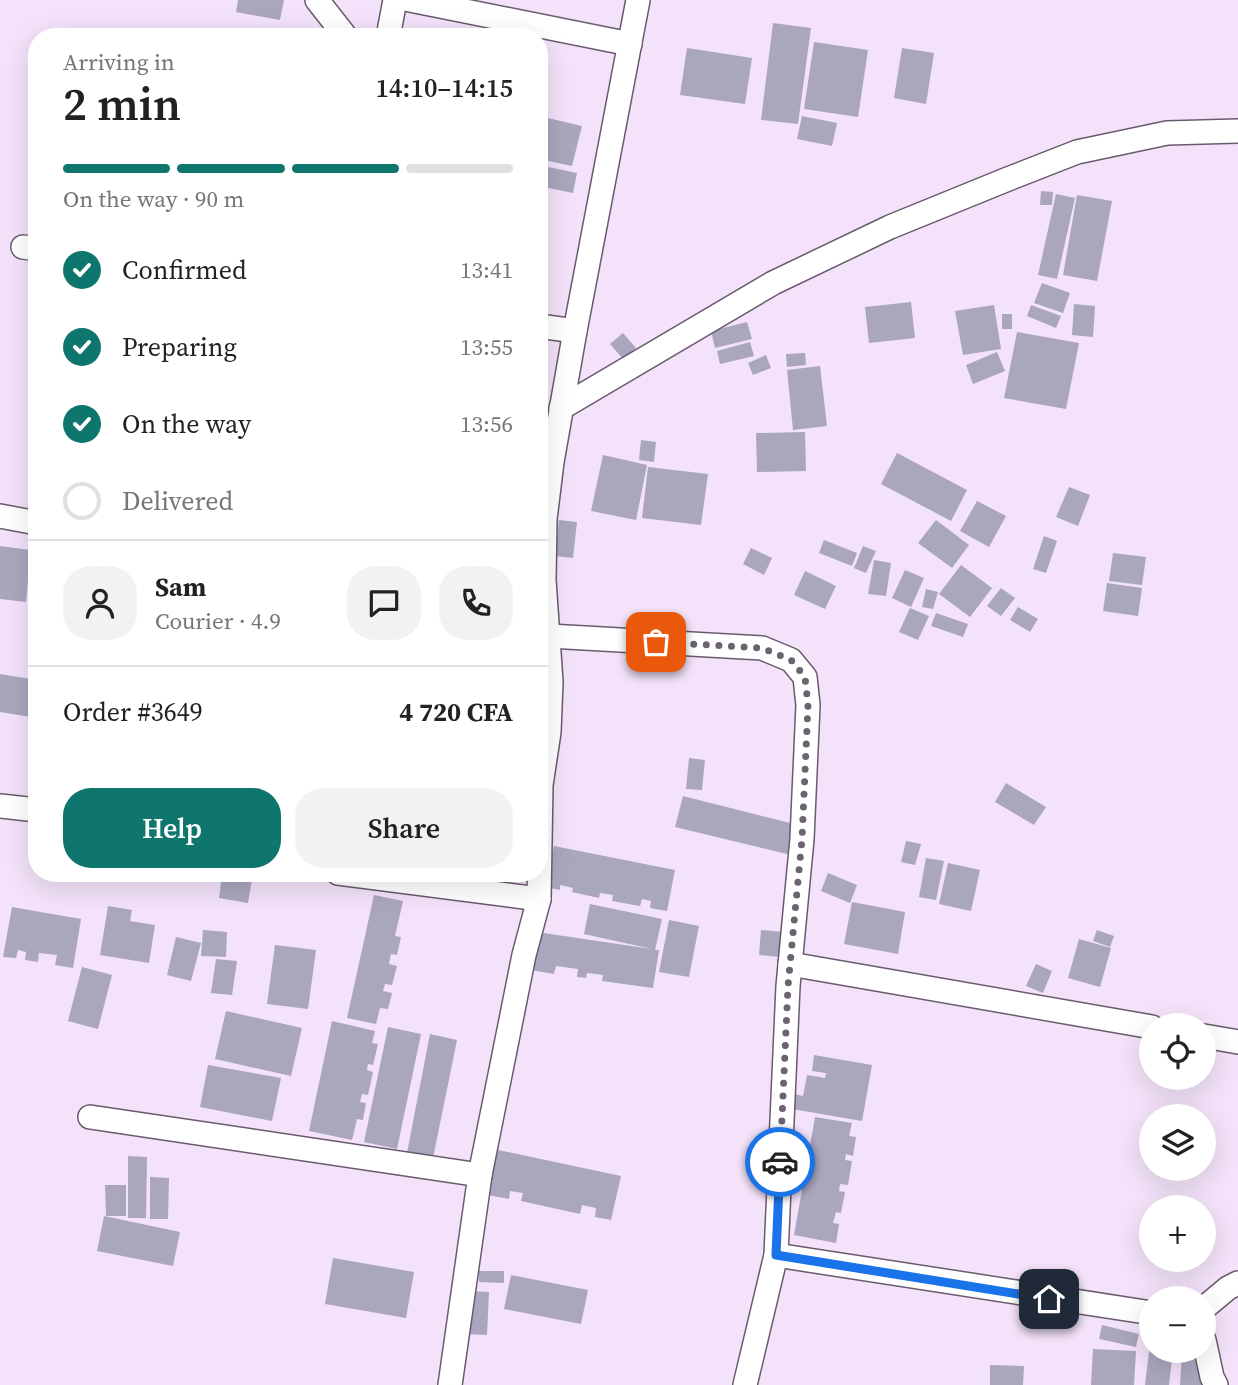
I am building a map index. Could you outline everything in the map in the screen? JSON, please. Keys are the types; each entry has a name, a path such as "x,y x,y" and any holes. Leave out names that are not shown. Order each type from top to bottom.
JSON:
{"street":[{"path":"317,0 339,28"},
{"path":"390,28 395,0"},
{"path":"410,0 630,44"},
{"path":"548,498 561,408 638,0"},
{"path":"561,408 773,283 890,228 1008,179 1077,152 1103,146 1167,133 1238,131"},
{"path":"548,327 575,331"},
{"path":"0,516 28,521"},
{"path":"548,635 762,648 791,660 805,677 808,705 802,839 790,964 776,1255 745,1385"},
{"path":"548,702 548,727"},
{"path":"0,806 28,809"},
{"path":"408,882 539,899"},
{"path":"450,1385 480,1175 524,955 539,899 539,882"},
{"path":"790,964 1139,1025"},
{"path":"1216,1038 1238,1042"},
{"path":"90,1117 480,1175"},
{"path":"776,1255 1139,1312"},
{"path":"1216,1298 1238,1283"},
{"path":"1209,1363 1216,1385"}],"building":[{"path":"238,0 284,0 280,20 236,12"},
{"path":"773,23 811,28 798,124 761,120"},
{"path":"814,42 868,50 858,117 804,109"},
{"path":"687,48 752,58 745,104 680,95"},
{"path":"902,48 934,53 926,104 894,98"},
{"path":"802,116 837,123 832,146 797,139"},
{"path":"548,118 582,126 572,166 548,161"},
{"path":"548,167 577,173 573,193 548,188"},
{"path":"1041,191 1053,192 1052,205 1040,205"},
{"path":"1056,194 1075,198 1057,279 1038,275"},
{"path":"1077,195 1112,201 1097,281 1063,275"},
{"path":"1042,283 1070,293 1063,313 1034,303"},
{"path":"911,302 915,338 869,343 865,307"},
{"path":"1074,304 1095,306 1093,337 1072,335"},
{"path":"994,305 1001,349 963,355 955,311"},
{"path":"1031,305 1061,316 1056,328 1027,316"},
{"path":"1002,314 1012,314 1012,329 1002,329"},
{"path":"747,322 752,339 715,348 711,331"},
{"path":"1017,332 1079,343 1066,409 1004,398"},
{"path":"623,333 636,348 623,359 610,344"},
{"path":"750,342 754,356 720,364 717,351"},
{"path":"997,352 1005,371 973,384 966,365"},
{"path":"805,353 806,365 787,367 786,354"},
{"path":"766,355 771,368 753,375 748,363"},
{"path":"820,366 827,426 793,430 787,370"},
{"path":"805,432 806,471 757,472 756,433"},
{"path":"641,440 656,442 654,462 639,460"},
{"path":"897,453 967,490 951,521 881,484"},
{"path":"603,455 647,465 636,520 591,511"},
{"path":"648,467 708,474 701,525 642,518"},
{"path":"1069,487 1090,495 1078,526 1056,517"},
{"path":"977,501 1006,516 989,547 960,531"},
{"path":"559,520 577,522 573,558 555,556"},
{"path":"936,520 969,545 952,568 918,543"},
{"path":"1044,536 1057,541 1046,573 1033,569"},
{"path":"824,540 857,553 852,566 819,553"},
{"path":"0,546 28,550 26,602 0,599"},
{"path":"863,546 876,551 866,573 854,568"},
{"path":"751,548 772,558 764,575 743,564"},
{"path":"1113,553 1146,557 1142,585 1109,581"},
{"path":"874,560 891,563 886,596 868,594"},
{"path":"961,565 992,588 970,617 939,594"},
{"path":"905,570 924,578 911,607 892,598"},
{"path":"805,571 836,586 825,609 794,595"},
{"path":"1107,583 1142,588 1138,616 1103,611"},
{"path":"1001,588 1015,598 1001,616 987,606"},
{"path":"926,589 938,592 933,609 922,607"},
{"path":"1018,607 1038,619 1030,632 1010,620"},
{"path":"910,608 929,616 918,640 899,632"},
{"path":"936,613 968,624 963,637 931,626"},
{"path":"0,674 28,679 28,717 0,712"},
{"path":"689,758 705,760 702,790 686,789"},
{"path":"1006,783 1046,807 1034,825 995,802"},
{"path":"683,796 798,825 791,855 675,827"},
{"path":"906,841 921,844 915,865 901,862"},
{"path":"554,846 675,870 667,911 650,908 651,901 642,899 640,906 612,901 613,895 600,893 599,898 572,892 573,888 560,885 560,890 546,887"},
{"path":"926,858 944,861 936,900 919,897"},
{"path":"948,863 980,870 971,911 939,904"},
{"path":"828,873 857,885 850,903 821,891"},
{"path":"221,882 252,882 248,903 219,898"},
{"path":"374,895 403,901 395,936 401,937 397,955 391,954 389,964 397,966 392,985 385,984 383,991 392,993 388,1009 380,1008 376,1024 347,1018"},
{"path":"852,902 905,912 898,954 844,944"},
{"path":"590,904 662,919 655,950 659,950 653,988 602,981 603,975 587,973 586,978 577,977 578,969 556,966 554,974 525,969 530,931 652,949 584,934"},
{"path":"108,906 132,910 130,921 155,925 149,963 100,955"},
{"path":"12,907 81,919 73,968 55,965 57,955 39,953 38,962 25,960 26,952 18,950 16,958 3,957"},
{"path":"669,920 699,926 689,977 659,972"},
{"path":"203,930 227,932 226,957 201,956"},
{"path":"761,930 783,932 780,957 759,955"},
{"path":"1097,930 1114,936 1110,947 1093,941"},
{"path":"176,937 201,943 191,981 167,975"},
{"path":"1079,939 1111,948 1100,987 1068,978"},
{"path":"275,945 316,950 308,1009 267,1004"},
{"path":"216,959 237,961 232,995 211,993"},
{"path":"1036,964 1052,971 1043,993 1026,986"},
{"path":"82,967 112,975 98,1029 68,1021"},
{"path":"226,1011 302,1028 291,1076 215,1059"},
{"path":"332,1021 375,1031 372,1043 378,1044 373,1065 368,1064 367,1070 373,1072 368,1095 362,1094 360,1102 366,1103 363,1120 357,1119 352,1140 309,1131"},
{"path":"388,1027 421,1034 397,1149 364,1142"},
{"path":"430,1034 457,1040 433,1158 407,1153"},
{"path":"814,1055 872,1065 862,1121 792,1109 794,1094 803,1096 807,1075 825,1078 826,1073 812,1071"},
{"path":"208,1065 281,1078 272,1121 200,1107"},
{"path":"815,1117 852,1123 849,1136 856,1137 853,1156 846,1154 845,1160 852,1161 848,1185 840,1184 839,1191 845,1192 841,1213 836,1212 833,1223 839,1224 836,1243 794,1235"},
{"path":"498,1150 621,1176 611,1220 595,1217 596,1208 582,1205 580,1214 521,1201 523,1193 510,1191 509,1199 488,1195"},
{"path":"128,1156 147,1157 146,1218 128,1218"},
{"path":"150,1177 169,1178 168,1219 150,1219"},
{"path":"105,1185 126,1185 126,1216 106,1216"},
{"path":"104,1216 180,1232 173,1266 97,1251"},
{"path":"333,1258 414,1272 406,1318 325,1304"},
{"path":"479,1271 504,1271 504,1283 479,1282"},
{"path":"511,1275 588,1290 581,1324 504,1309"},
{"path":"466,1291 489,1292 487,1335 464,1334"},
{"path":"1030,1304 1047,1305 1047,1326 1030,1325"},
{"path":"1102,1325 1139,1334 1136,1347 1099,1339"},
{"path":"1093,1349 1136,1351 1134,1385 1091,1385"},
{"path":"1148,1363 1172,1363 1169,1385 1145,1385"},
{"path":"1181,1363 1204,1363 1203,1385 1180,1385"},
{"path":"990,1365 1024,1366 1023,1385 990,1385"}],"way so far":[{"path":"656,642 762,648 791,660 805,677 808,705 802,839 788,986 780,1162"}],"route":[{"path":"780,1162 776,1255 1049,1299"}]}
